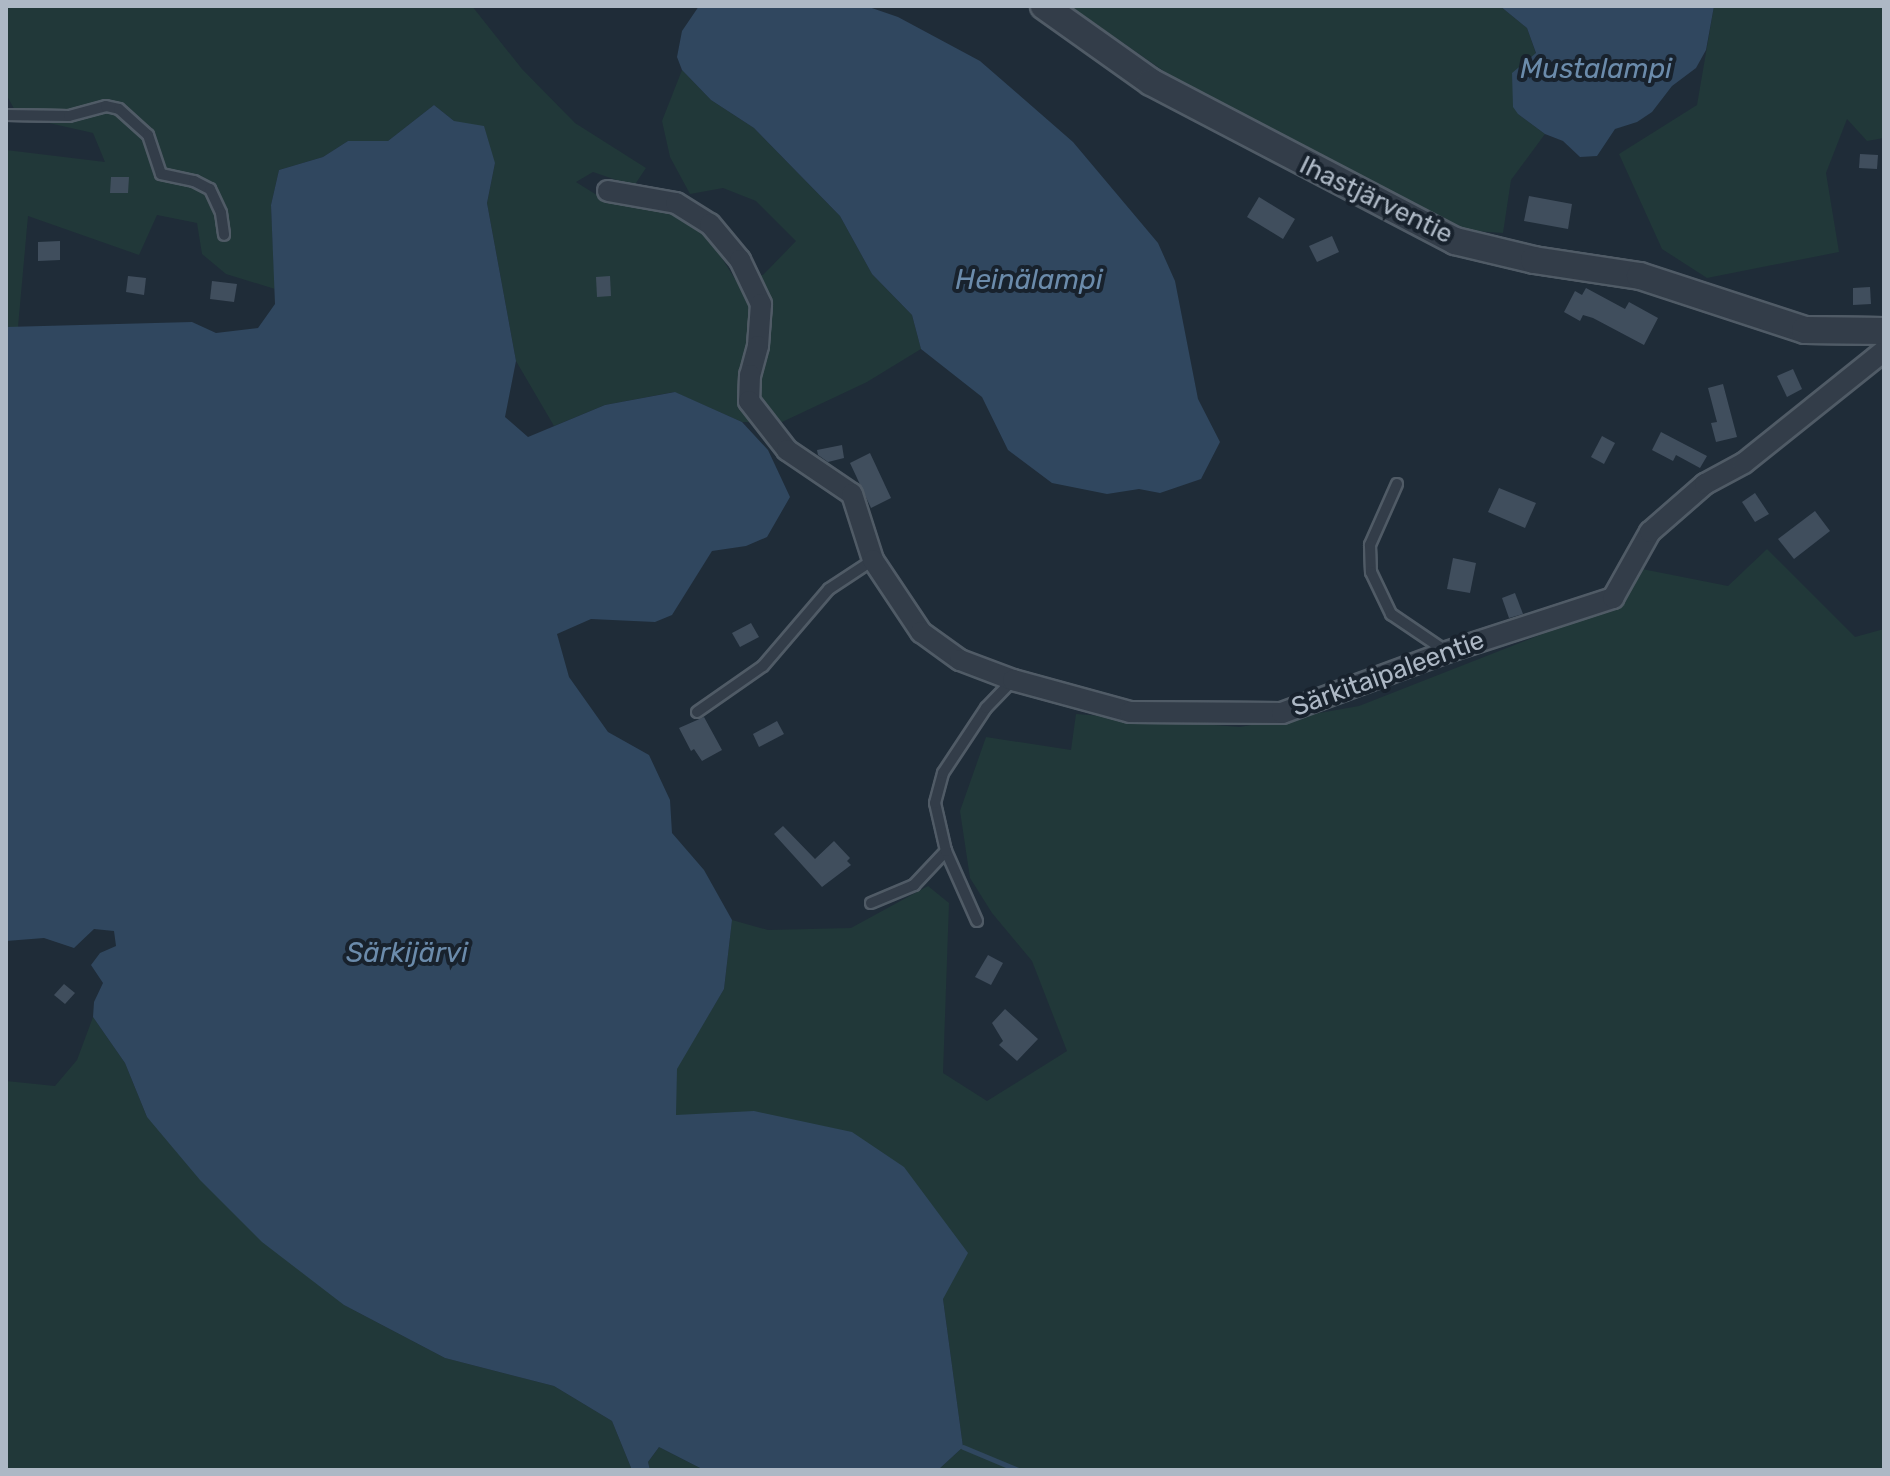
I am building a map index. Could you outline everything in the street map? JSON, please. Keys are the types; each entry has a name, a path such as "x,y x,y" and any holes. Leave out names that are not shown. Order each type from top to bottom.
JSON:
{"street":[{"name":"Ihastjärventie","path":"1044,6 1151,82 1455,241 1534,260 1640,276 1805,330 1884,331"},
{"name":"Särkitaipaleentie","path":"608,191 676,203 710,224 740,260 761,304 749,401 787,450 852,494 873,560 893,596 921,632 960,660 1013,680 1130,712 1282,713 1447,652 1613,598 1650,532 1705,484 1744,463 1884,351"}],"lane":[{"path":"6,115 69,116 106,106 119,109 148,135 161,174 194,181 210,189 221,213 224,235"},
{"path":"1397,484 1370,545 1371,572 1391,614 1447,652"},
{"path":"697,712 763,666 829,589 873,560"},
{"path":"977,921 946,851 935,803 943,773 986,708 1013,680"},
{"path":"871,903 914,885 946,851"}],"green space":[{"path":"6,6 472,6 522,69 575,123 646,168 634,186 593,172 576,182 608,202 677,211 710,239 735,279 763,275 796,241 756,201 723,188 690,194 670,157 662,121 682,70 711,100 754,128 840,216 872,274 912,315 921,349 867,382 780,423 742,422 674,392 605,405 554,426 516,361 487,203 495,163 434,105 388,141 348,141 323,157 279,170 271,205 275,289 226,274 202,254 197,223 157,215 139,255 28,216 18,327 6,327 6,150 105,162 93,133 18,116 6,94"},
{"path":"1070,6 1500,6 1527,28 1536,54 1518,114 1545,134 1511,180 1503,233 1459,230 1188,88"},
{"path":"1714,6 1884,6 1884,138 1867,141 1847,119 1826,173 1839,252 1707,278 1662,249 1619,154 1697,105"},
{"path":"1767,549 1855,637 1884,629 1884,1470 938,1470 963,1447 943,1299 676,1116 676,1069 724,989 732,920 768,930 851,928 928,886 949,903 943,1073 987,1101 1067,1051 1032,961 992,913 970,878 960,811 986,737 1071,750 1076,714 1240,727 1359,706 1619,604 1637,568 1728,586"},
{"path":"93,1017 125,1063 147,1117 344,1305 445,1358 554,1386 612,1421 632,1470 6,1470 6,1081 55,1086 77,1060"},
{"path":"659,1447 704,1470 650,1470 648,1462"}],"water":[{"name":"Heinälampi","path":"699,6 866,6 898,17 980,61 1073,142 1158,243 1175,281 1198,399 1220,442 1201,479 1160,493 1139,489 1107,494 1052,483 1008,450 982,397 921,349 912,315 872,274 840,216 754,128 711,100 682,70 677,57 682,31"},
{"name":"Mustalampi","path":"1500,6 1714,6 1706,50 1696,68 1672,86 1652,112 1637,122 1615,129 1597,156 1580,157 1563,141 1545,134 1513,107 1512,73 1536,53 1527,28"},
{"name":"Särkijärvi","path":"434,105 454,121 484,126 495,163 487,203 516,361 505,417 528,437 605,405 675,392 742,422 768,450 790,497 767,537 746,546 712,551 672,615 655,622 591,619 557,634 569,677 608,732 649,755 670,800 672,833 704,870 732,920 724,989 677,1069 676,1115 754,1111 852,1132 904,1167 968,1253 943,1299 963,1447 938,1470 704,1470 659,1447 648,1462 650,1470 632,1470 612,1421 554,1386 445,1358 344,1305 262,1242 200,1180 147,1117 125,1063 93,1017 94,1002 103,983 91,965 100,953 116,946 114,931 94,929 74,948 44,938 6,941 6,327 192,322 216,333 258,328 275,304 271,205 279,170 323,157 348,141 388,141"}],"building":[{"path":"1860,154 1878,155 1877,169 1859,168"},
{"path":"111,177 129,177 128,193 110,193"},
{"path":"1529,196 1572,204 1568,229 1524,221"},
{"path":"1259,197 1295,219 1283,239 1247,217"},
{"path":"1332,236 1339,252 1317,262 1309,246"},
{"path":"60,241 60,260 38,261 38,242"},
{"path":"128,276 146,278 144,295 126,292"},
{"path":"610,276 611,296 597,297 596,277"},
{"path":"212,281 237,284 234,302 210,299"},
{"path":"1870,287 1871,304 1853,305 1853,288"},
{"path":"1586,288 1625,309 1629,302 1658,318 1644,345 1593,318 1583,315 1580,321 1564,312 1575,291 1582,295"},
{"path":"1793,369 1802,389 1787,397 1777,376"},
{"path":"1723,384 1737,437 1716,442 1711,423 1717,422 1708,388"},
{"path":"1661,432 1707,456 1700,468 1676,455 1673,461 1652,450"},
{"path":"1602,436 1615,443 1604,464 1591,457"},
{"path":"842,445 844,458 828,462 818,455 817,450"},
{"path":"870,453 891,498 871,508 850,463"},
{"path":"1499,488 1536,503 1525,528 1488,512"},
{"path":"1755,493 1769,514 1755,522 1742,502"},
{"path":"1815,511 1830,531 1794,559 1778,539"},
{"path":"1453,558 1476,563 1470,593 1447,589"},
{"path":"1515,593 1523,614 1509,618 1502,598"},
{"path":"751,623 759,637 740,647 732,633"},
{"path":"704,717 722,750 702,761 694,749 691,751 679,728"},
{"path":"777,721 784,734 759,747 753,734"},
{"path":"783,826 815,859 834,841 850,858 847,861 851,865 822,887 774,834"},
{"path":"988,955 1003,963 991,985 975,977"},
{"path":"64,984 75,993 65,1004 54,995"},
{"path":"1005,1009 1038,1039 1017,1061 999,1045 1003,1041 992,1023"}],"waterway":[{"path":"963,1447 1018,1470"}]}
